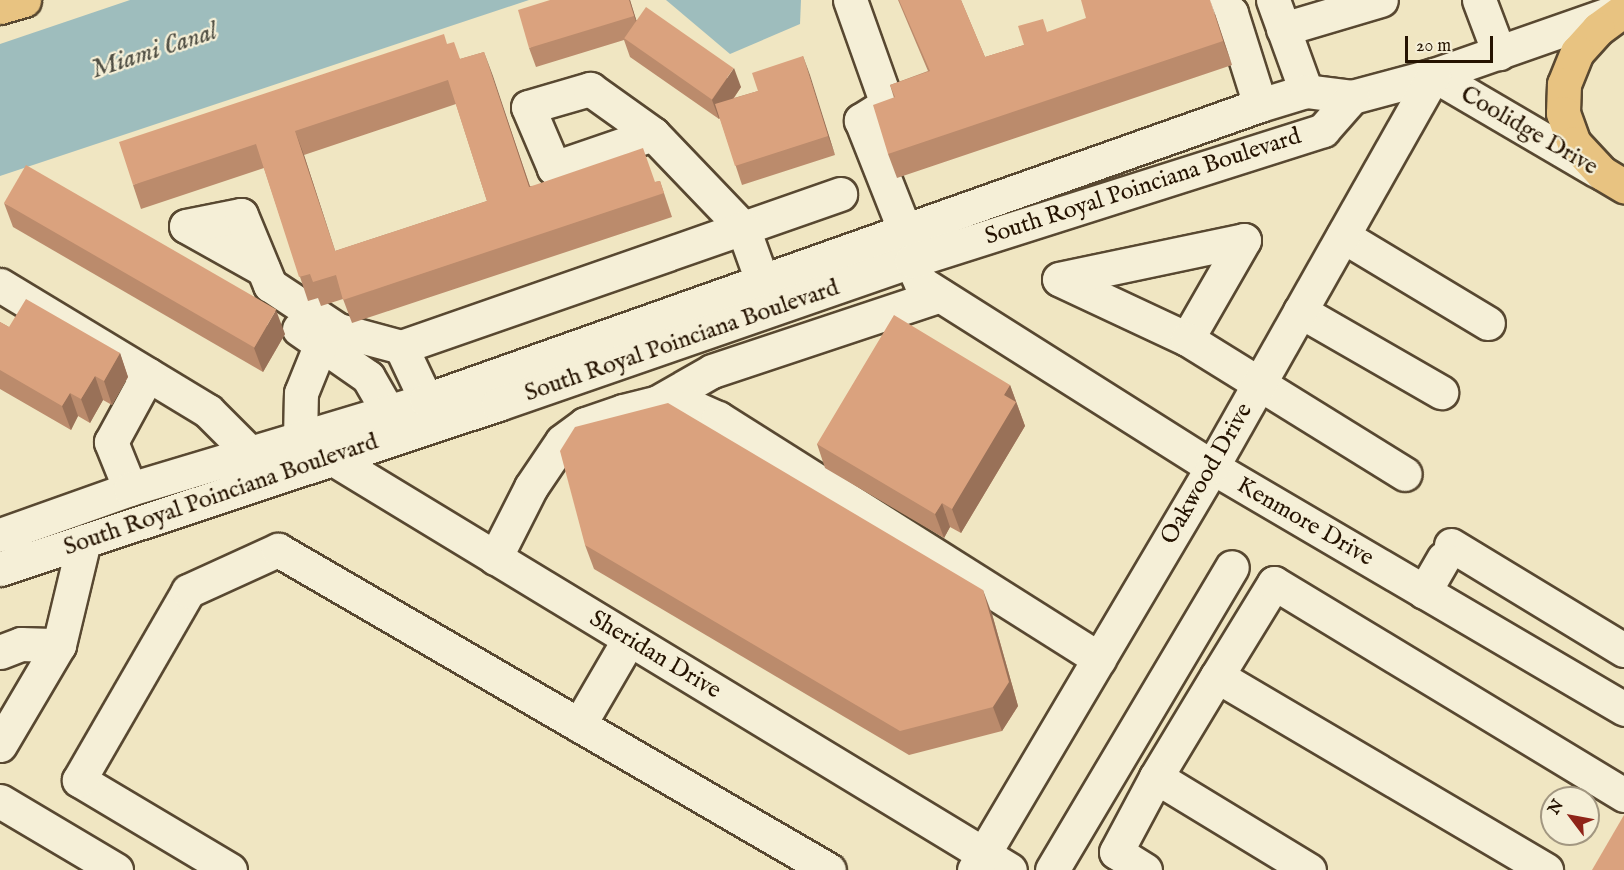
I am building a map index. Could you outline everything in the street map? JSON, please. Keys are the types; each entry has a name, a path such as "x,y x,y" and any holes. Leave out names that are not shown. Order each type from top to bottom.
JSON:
{"main road":[{"path":"0,7 24,0"},
{"path":"1613,180 1574,143 1563,113 1564,84 1577,52 1598,29 1624,9"}],"street":[{"name":"Kenmore Drive","path":"850,0 887,104 861,120 921,283 1212,467 1624,709"},
{"path":"1212,0 1231,13 1260,105"},
{"path":"1306,91 1278,15 1382,0"},
{"path":"1479,0 1499,53"},
{"name":"South Royal Poinciana Boulevard","path":"0,569 331,457 498,404 908,246 1260,105 1306,91 1352,97 1434,75 1624,9"},
{"name":"Coolidge Drive","path":"1434,75 1613,180"},
{"name":"Oakwood Drive","path":"989,865 1099,659 1212,467 1434,75"},
{"name":"South Royal Poinciana Boulevard","path":"3,527 426,400 762,278 908,246 1323,130 1352,97"},
{"path":"653,134 742,228 762,278"},
{"path":"263,269 270,285 338,330 401,347 840,194"},
{"path":"1343,236 1488,323"},
{"path":"1188,339 1244,240 1059,279 1188,339 1405,474"},
{"path":"0,285 208,411 249,452"},
{"path":"238,294 322,341 368,377 388,411"},
{"path":"495,558 531,487 562,441 585,424 656,403 712,370 940,295"},
{"path":"1300,311 1441,393"},
{"path":"300,439 301,393 322,341"},
{"path":"401,347 426,400"},
{"path":"129,489 111,442 148,374"},
{"path":"656,403 691,406 718,418 1099,659"},
{"name":"Sheridan Drive","path":"300,439 629,639 989,865"},
{"path":"5,721 59,645 84,541"},
{"path":"230,870 79,780 188,591 278,550 829,870"},
{"path":"1424,592 1447,551 1624,650"},
{"path":"1052,870 1232,567"},
{"path":"1145,870 1116,852 1156,777 1274,583 1624,795"},
{"path":"579,724 629,639"},
{"path":"0,652 21,644 59,645"},
{"path":"1217,676 1546,870"},
{"path":"1156,777 1309,870"},
{"path":"0,801 116,870"}],"water":[{"name":"Miami Canal","path":"130,0 529,0 0,176 0,44"},
{"path":"666,0 801,0 800,24 730,54"}],"building":[{"path":"550,0 629,0 634,16 529,48 518,10"},
{"path":"899,0 961,0 985,57 1024,45 1018,26 1043,19 1047,32 1086,18 1081,0 1210,0 1223,41 888,154 873,105 895,97 890,85 930,71"},
{"path":"646,7 734,68 712,100 624,38"},
{"path":"444,34 447,44 454,42 460,59 484,52 529,187 643,148 655,182 660,181 664,193 343,300 336,275 313,282 310,274 299,277 256,144 133,185 119,142","holes":["448,80 487,201 335,251 295,131"]},
{"path":"803,56 828,136 735,166 715,104 758,91 752,73"},
{"path":"26,165 276,309 254,348 4,203"},
{"path":"26,299 120,353 104,381 95,376 81,399 70,393 62,406 0,370 0,322 9,327"},
{"path":"894,315 1010,385 1004,395 1016,402 952,509 942,503 935,514 817,444"},
{"path":"668,403 983,590 1009,682 993,707 900,731 585,545 560,451 575,427"},
{"path":"1624,815 1624,870 1592,870"}]}
